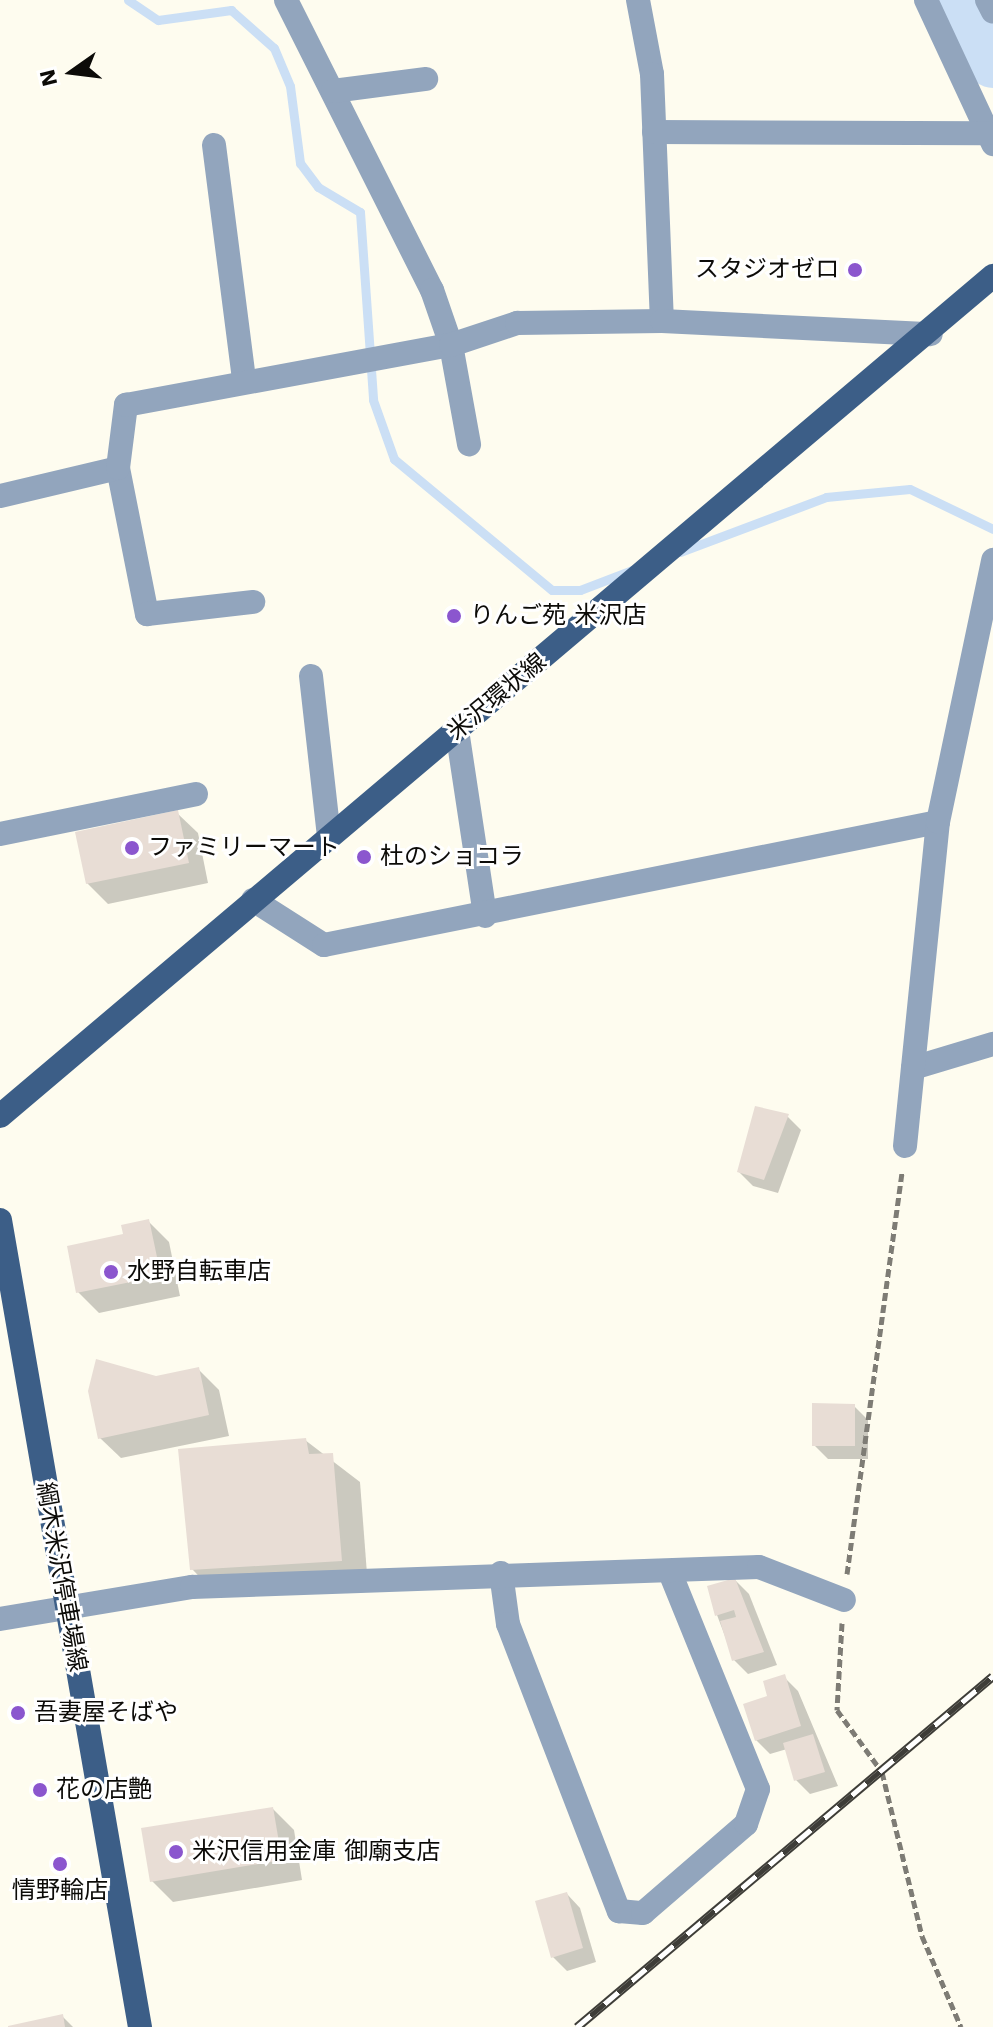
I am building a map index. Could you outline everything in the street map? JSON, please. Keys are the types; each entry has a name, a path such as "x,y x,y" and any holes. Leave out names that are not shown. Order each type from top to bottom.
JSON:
{"main road":[{"name":"米沢環状線","path":"0,1116 253,900 931,334 993,276"},
{"name":"綱木米沢停車場線","path":"0,1220 140,2027"}],"street":[{"path":"286,0 414,248 451,345 469,444"},
{"path":"638,0 654,132 662,321"},
{"path":"654,132 990,139 926,0"},
{"path":"987,0 993,12"},
{"path":"333,91 426,79"},
{"path":"214,145 244,380"},
{"path":"253,602 147,614 118,468 126,405 244,380 451,345 517,323 662,321 931,334"},
{"path":"0,496 118,468"},
{"path":"905,1146 938,822 993,561"},
{"path":"311,676 329,837"},
{"path":"457,730 485,916"},
{"path":"0,834 196,794"},
{"path":"253,900 324,945 485,916 938,822"},
{"path":"913,1068 993,1044"},
{"path":"0,1619 192,1587 501,1573 670,1572 759,1567 844,1600"},
{"path":"501,1573 508,1624 619,1911 643,1913 746,1824 758,1789 670,1572"}],"path":[{"path":"905,1146 844,1600 837,1710 882,1772 922,1936 961,2027"}],"building":[{"name":"ファミリーマート","path":"178,810 189,863 86,884 75,832"},
{"path":"755,1106 789,1114 764,1180 737,1172"},
{"path":"149,1219 161,1276 76,1293 67,1246 123,1234 121,1225"},
{"path":"96,1359 156,1376 199,1367 209,1415 98,1439 88,1391"},
{"path":"812,1403 855,1404 855,1446 812,1446"},
{"path":"306,1438 309,1454 333,1453 342,1561 190,1570 178,1449"},
{"path":"735,1578 764,1652 732,1661 720,1621 736,1617 734,1610 715,1616 707,1586"},
{"path":"785,1674 801,1726 755,1741 743,1704 767,1696 763,1681"},
{"path":"813,1734 825,1772 794,1781 783,1743"},
{"path":"273,1807 282,1860 150,1882 141,1828"},
{"path":"567,1892 583,1948 551,1958 535,1901"},
{"path":"63,2014 65,2027 8,2027 8,2026"}],"waterway":[{"path":"128,0 158,20 231,10 274,48 290,86 300,163 318,187 360,212 373,400 394,459 552,590 580,590 632,570"},
{"path":"963,0 993,60"},
{"path":"680,552 826,497 910,489 993,529"}],"railway":[{"path":"577,2027 993,1676"}],"place":[{"name":"スタジオゼロ","path":"855,270"},
{"name":"りんご苑 米沢店","path":"454,616"},
{"name":"ファミリーマート","path":"132,848"},
{"name":"杜のショコラ","path":"364,857"},
{"name":"水野自転車店","path":"111,1272"},
{"name":"吾妻屋そばや","path":"18,1713"},
{"name":"花の店艶","path":"40,1790"},
{"name":"米沢信用金庫 御廟支店","path":"176,1852"},
{"name":"情野輪店","path":"60,1864"}]}
